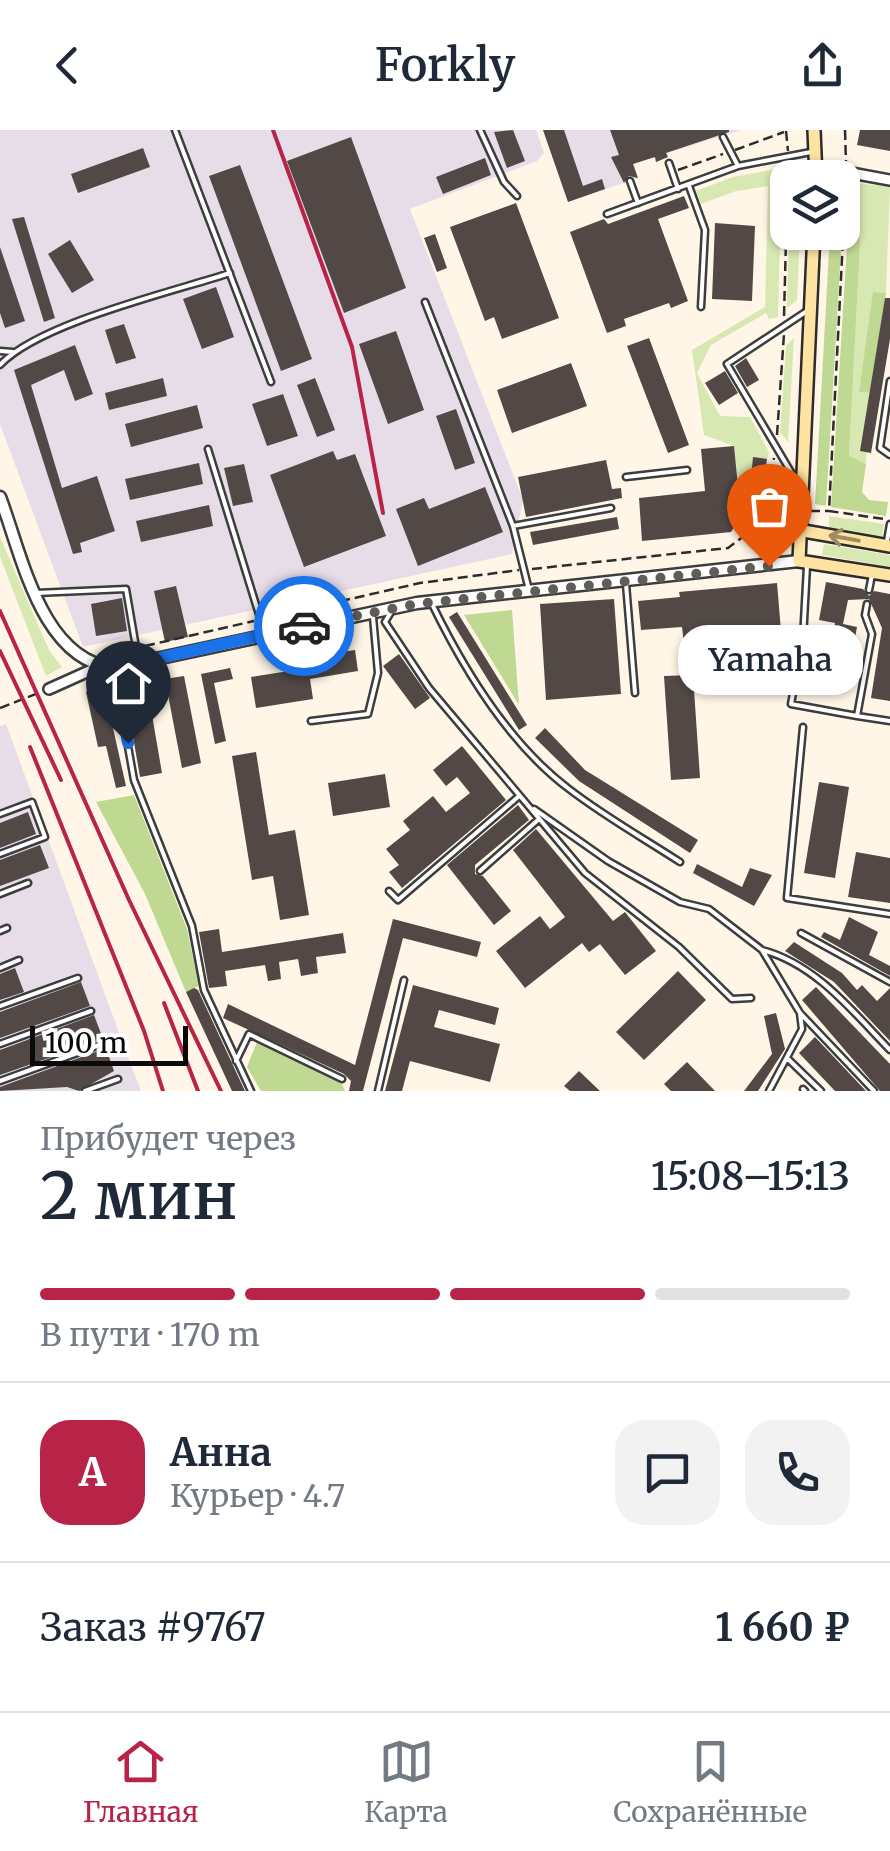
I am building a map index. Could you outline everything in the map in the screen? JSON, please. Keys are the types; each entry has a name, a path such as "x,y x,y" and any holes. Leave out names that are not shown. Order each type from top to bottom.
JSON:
{"main road":[{"path":"814,130 815,160"},
{"path":"813,250 798,530 803,561 890,575"},
{"path":"798,530 888,546"}],"street":[{"path":"860,175 890,180"},
{"path":"0,497 36,593 68,650 98,667 139,664 265,634 432,602 803,561"},
{"path":"49,689 98,667"}],"lane":[{"path":"175,130 272,382"},
{"path":"480,130 504,182 517,196"},
{"path":"723,137 738,166"},
{"path":"607,214 738,166 815,152"},
{"path":"669,163 678,189"},
{"path":"630,181 638,203"},
{"path":"688,186 705,230 701,307"},
{"path":"0,365 13,352 67,327 230,272"},
{"path":"425,302 513,526 529,590"},
{"path":"801,488 726,364 810,308"},
{"path":"0,351 13,352"},
{"path":"890,382 880,448 890,455"},
{"path":"208,450 265,634"},
{"path":"626,478 687,470"},
{"path":"513,526 611,508"},
{"path":"888,546 890,522"},
{"path":"803,561 803,639 792,704 890,722"},
{"path":"869,590 872,572"},
{"path":"626,580 635,693"},
{"path":"36,593 126,589 139,664"},
{"path":"432,602 446,631 512,733 566,788 680,862"},
{"path":"857,716 872,634 864,615 867,604"},
{"path":"394,608 385,622 429,688 585,873 679,947 732,999 751,998"},
{"path":"311,721 368,714 378,673 372,612"},
{"path":"114,668 134,780 192,926 204,990 250,1091"},
{"path":"803,726 788,898 890,914"},
{"path":"390,891 398,900 519,796"},
{"path":"0,814 32,802 45,838 0,854"},
{"path":"526,804 608,860 680,902 710,908 762,950 800,1013 874,1091"},
{"path":"480,871 539,819"},
{"path":"0,894 28,883"},
{"path":"0,931 7,928"},
{"path":"801,933 890,982"},
{"path":"762,950 782,955 827,986 890,1050"},
{"path":"0,968 19,960"},
{"path":"0,1006 78,978"},
{"path":"378,1091 404,980"},
{"path":"0,1044 92,1011"},
{"path":"769,1091 802,1028 800,1013"},
{"path":"236,1061 249,1034 342,1079"},
{"path":"0,1081 102,1044"},
{"path":"788,1058 820,1091"},
{"path":"85,1091 118,1079"}],"path":[{"path":"844,130 845,160"},
{"path":"842,250 828,512 890,522"},
{"path":"106,653 420,583 728,548 764,521"},
{"path":"0,708 49,689"}],"shaded area":[{"path":"0,130 536,130 544,153 537,161 410,209 523,500 512,554 83,647 0,424"},
{"path":"543,130 741,130 667,153 668,157 656,162 654,157 634,164 638,178 568,202"},
{"path":"6,724 141,1091 0,1091 0,726"}],"green space":[{"path":"770,170 770,250 780,250 778,317 769,319 766,313 711,345 697,373 720,416 750,417 769,452 767,459 753,458 748,508 741,508 734,446 704,435 692,350 765,307 768,186 736,191 701,204 696,191 733,177"},
{"path":"860,183 890,187 886,293 874,292 859,392 870,392 866,464 849,457"},
{"path":"789,250 799,250 797,300 787,308"},
{"path":"829,250 841,250 826,506 815,504"},
{"path":"847,250 860,250 849,456 866,464 862,492 869,500 888,502 886,516 831,507"},
{"path":"873,292 886,293 870,392 859,392"},
{"path":"794,338 788,442 780,432 786,346"},
{"path":"829,516 884,524 882,538 829,530"},
{"path":"0,537 49,650 62,667 46,676 0,557"},
{"path":"824,544 890,555 890,567 822,555"},
{"path":"512,610 519,705 464,615"},
{"path":"134,795 187,929 199,986 186,992 145,894 96,802"},
{"path":"257,1042 342,1084 345,1091 261,1091 247,1067"}],"building":[{"path":"513,130 525,161 507,168 494,132"},
{"path":"543,130 564,130 583,186 602,179 605,189 568,202"},
{"path":"610,130 729,132 666,153 668,157 656,162 655,157 633,164 638,178 629,176 624,183 611,157 619,155"},
{"path":"860,130 890,130 890,151 857,145"},
{"path":"351,137 406,288 344,313 287,161"},
{"path":"143,148 150,167 78,193 71,174"},
{"path":"485,158 491,175 443,194 436,177"},
{"path":"240,165 312,359 281,371 209,176"},
{"path":"684,196 689,208 658,219 688,301 671,308 669,303 624,319 626,326 607,333 570,232 604,219 608,224"},
{"path":"516,203 559,318 502,339 494,317 485,321 450,227"},
{"path":"24,217 55,318 44,322 12,219"},
{"path":"715,223 755,226 752,301 712,299"},
{"path":"435,234 447,268 437,272 424,238"},
{"path":"70,240 94,280 72,293 48,254"},
{"path":"0,247 25,321 5,328 0,313"},
{"path":"216,287 234,337 202,349 183,299"},
{"path":"885,298 890,298 890,339 871,453 860,451"},
{"path":"124,324 136,358 116,364 105,330"},
{"path":"396,331 424,410 388,424 359,344"},
{"path":"649,338 689,445 668,453 627,346"},
{"path":"75,345 93,394 75,401 64,370 31,385 62,488 97,476 115,531 80,543 82,552 73,554 14,370"},
{"path":"746,358 759,380 747,387 735,366"},
{"path":"571,363 587,406 512,433 497,390"},
{"path":"725,371 738,393 719,405 705,383"},
{"path":"163,378 167,396 109,410 105,393"},
{"path":"315,378 335,430 317,437 297,385"},
{"path":"283,394 298,436 267,446 252,404"},
{"path":"197,405 203,428 131,447 125,424"},
{"path":"456,409 475,463 455,470 436,416"},
{"path":"734,446 741,516 731,532 642,541 639,498 705,491 701,449"},
{"path":"333,451 337,460 355,454 386,536 304,567 270,475"},
{"path":"753,457 767,459 759,509 748,508"},
{"path":"606,460 612,489 621,488 622,498 526,517 518,477"},
{"path":"199,463 203,484 130,500 125,479"},
{"path":"244,464 253,502 233,506 224,468"},
{"path":"485,487 503,532 418,566 396,509 424,498 429,509"},
{"path":"209,505 213,526 141,542 136,521"},
{"path":"617,517 619,529 533,545 530,532"},
{"path":"826,582 863,589 869,596 874,591 890,594 890,701 871,698 882,628 869,599 848,600 843,624 857,627 845,692 816,687 824,645 831,646 835,623 819,620"},
{"path":"777,583 782,643 685,652 682,627 641,630 638,601 680,597 679,592"},
{"path":"176,586 188,637 165,642 154,591"},
{"path":"122,598 127,631 96,636 91,604"},
{"path":"614,599 621,694 546,700 540,604"},
{"path":"457,612 527,725 519,730 449,617"},
{"path":"355,650 358,671 310,679 313,699 256,708 251,677 308,668 306,657"},
{"path":"399,654 430,698 415,709 383,666"},
{"path":"230,668 233,679 214,683 226,741 215,744 201,674"},
{"path":"693,675 700,778 671,780 664,676"},
{"path":"184,676 201,763 182,768 165,679"},
{"path":"147,686 162,773 140,777 125,690"},
{"path":"104,688 126,786 116,788 106,746 98,747 86,692"},
{"path":"545,728 585,770 698,840 690,853 579,781 535,738"},
{"path":"462,746 506,800 402,888 389,872 399,865 386,849 410,830 403,821 433,796 446,812 470,793 457,777 446,786 433,770"},
{"path":"256,752 269,835 295,830 309,915 280,920 273,876 252,880 232,756"},
{"path":"385,774 390,807 333,816 328,783"},
{"path":"819,782 849,787 835,878 804,873"},
{"path":"518,805 529,820 475,865 475,874 483,876 511,911 494,925 447,865"},
{"path":"28,812 36,834 0,848 0,823"},
{"path":"536,829 613,921 625,912 656,951 625,975 600,944 589,952 582,943 525,988 496,951 540,916 550,929 565,917 513,850"},
{"path":"40,845 49,868 0,886 0,860"},
{"path":"856,852 890,858 890,903 848,897"},
{"path":"697,864 742,887 750,868 772,875 754,906 693,873"},
{"path":"849,917 878,932 869,955 890,966 890,976 821,937 824,932 840,940"},
{"path":"393,919 481,942 477,957 403,938 363,1091 349,1091 351,1081 344,1074 223,1018 228,1004 355,1065"},
{"path":"219,929 222,952 343,933 346,953 316,957 318,973 301,976 298,959 279,962 281,979 268,981 265,965 225,971 227,986 209,988 199,932"},
{"path":"794,942 842,973 857,990 862,985 877,1001 890,988 890,1041 834,982 785,951"},
{"path":"15,968 24,992 0,1000 0,974"},
{"path":"678,971 706,1000 644,1060 616,1032"},
{"path":"81,982 90,1006 0,1038 0,1012"},
{"path":"413,985 499,1008 495,1025 439,1010 434,1027 500,1044 490,1082 410,1061 402,1091 385,1091"},
{"path":"816,987 890,1064 890,1091 880,1091 802,1000"},
{"path":"194,988 245,1091 232,1091 186,992"},
{"path":"776,1013 785,1049 758,1091 744,1091 772,1054 764,1016"},
{"path":"94,1015 103,1039 0,1075 0,1050"},
{"path":"815,1037 866,1091 835,1091 799,1053"},
{"path":"106,1048 114,1071 79,1091 67,1087 0,1091 0,1087"},
{"path":"687,1062 715,1091 671,1091 664,1084"},
{"path":"579,1071 600,1091 570,1091 564,1086"}],"railway":[{"path":"273,130 352,347 383,513"},
{"path":"0,611 129,900 221,1091"},
{"path":"0,651 61,780"},
{"path":"30,747 144,1031 163,1091"},
{"path":"164,1003 198,1091"}],"way so far":[{"path":"304,626 417,604 769,566"}],"place":[{"name":"Yamaha","path":"769,566"}],"route":[{"path":"128,743 114,668 304,626"}]}
